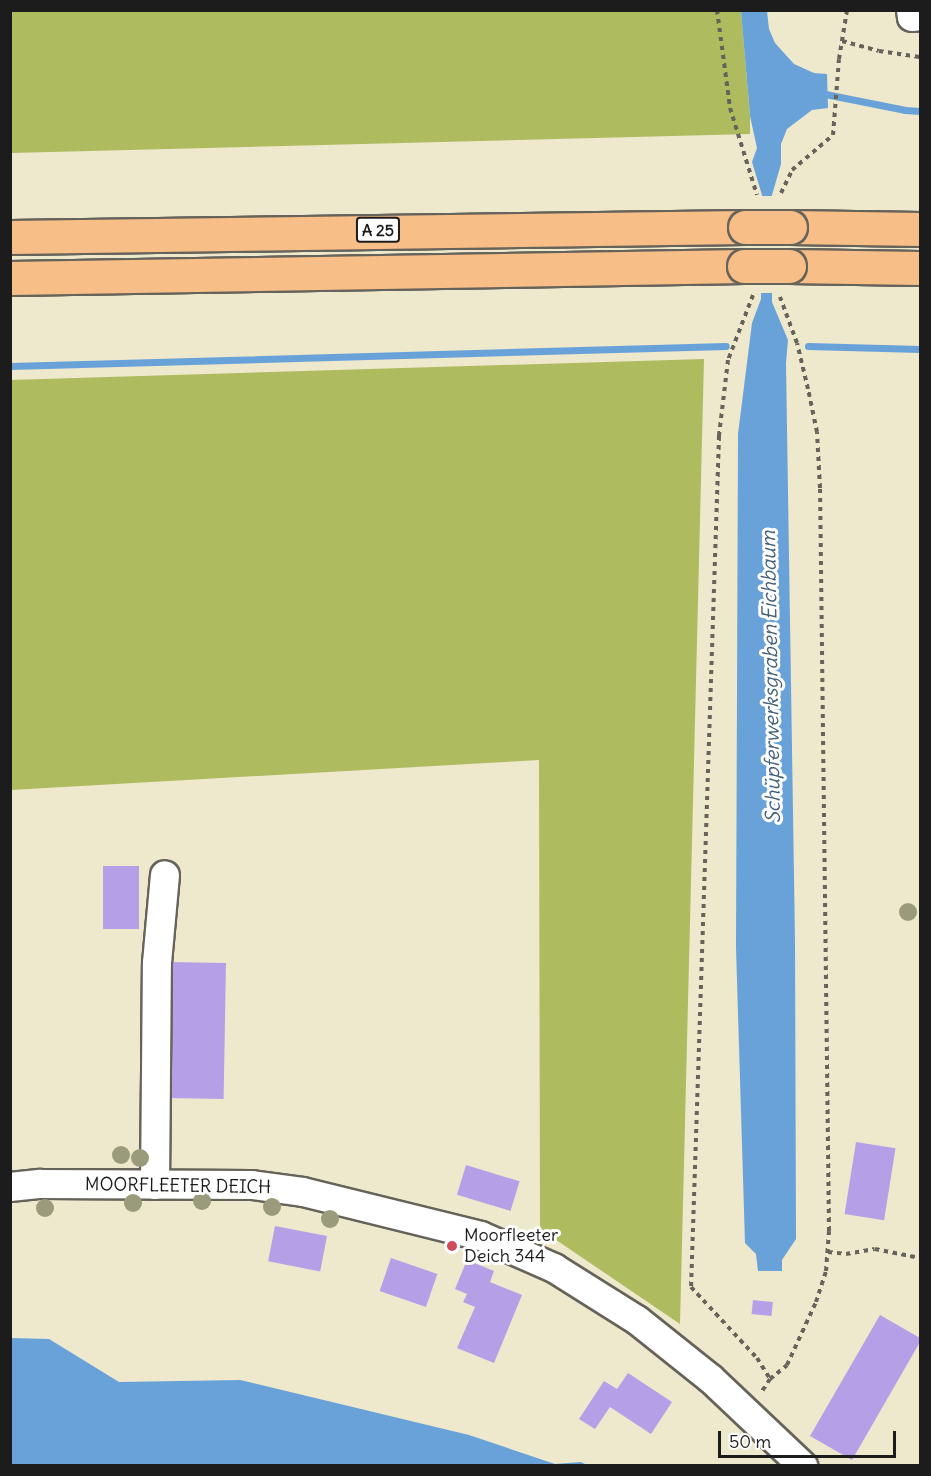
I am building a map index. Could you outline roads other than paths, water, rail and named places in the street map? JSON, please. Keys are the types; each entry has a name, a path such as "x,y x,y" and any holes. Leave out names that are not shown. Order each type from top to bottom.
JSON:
{"highway":[{"name":"A 25","path":"10,237 745,227 921,229"},
{"path":"10,278 748,280 789,266 921,268"}],"street":[{"path":"911,10 912,17 921,16"},
{"path":"155,1185 157,963 165,875"},
{"name":"MOORFLEETER DEICH","path":"10,1187 41,1184 252,1185 303,1192 481,1236 554,1268 637,1320 711,1379 803,1466"}],"water":[{"name":"Schüpferwerksgraben Eichbaum","path":"741,11 767,11 769,29 775,43 794,64 814,73 827,74 828,108 812,110 787,129 781,144 781,164 772,195 772,302 788,340 786,363 795,941 796,1239 782,1260 782,1271 758,1271 756,1254 745,1243 736,948 738,434 752,323 761,299 762,195 752,162 757,148 750,116"},
{"path":"11,1338 49,1339 119,1382 240,1380 469,1435 555,1464 581,1462 587,1465 11,1465"}],"waterway":[{"path":"820,93 920,111"},
{"path":"10,366 726,346"},
{"path":"808,346 920,349"}],"place":[{"name":"Moorfleeter Deich 344","path":"452,1246"}]}
